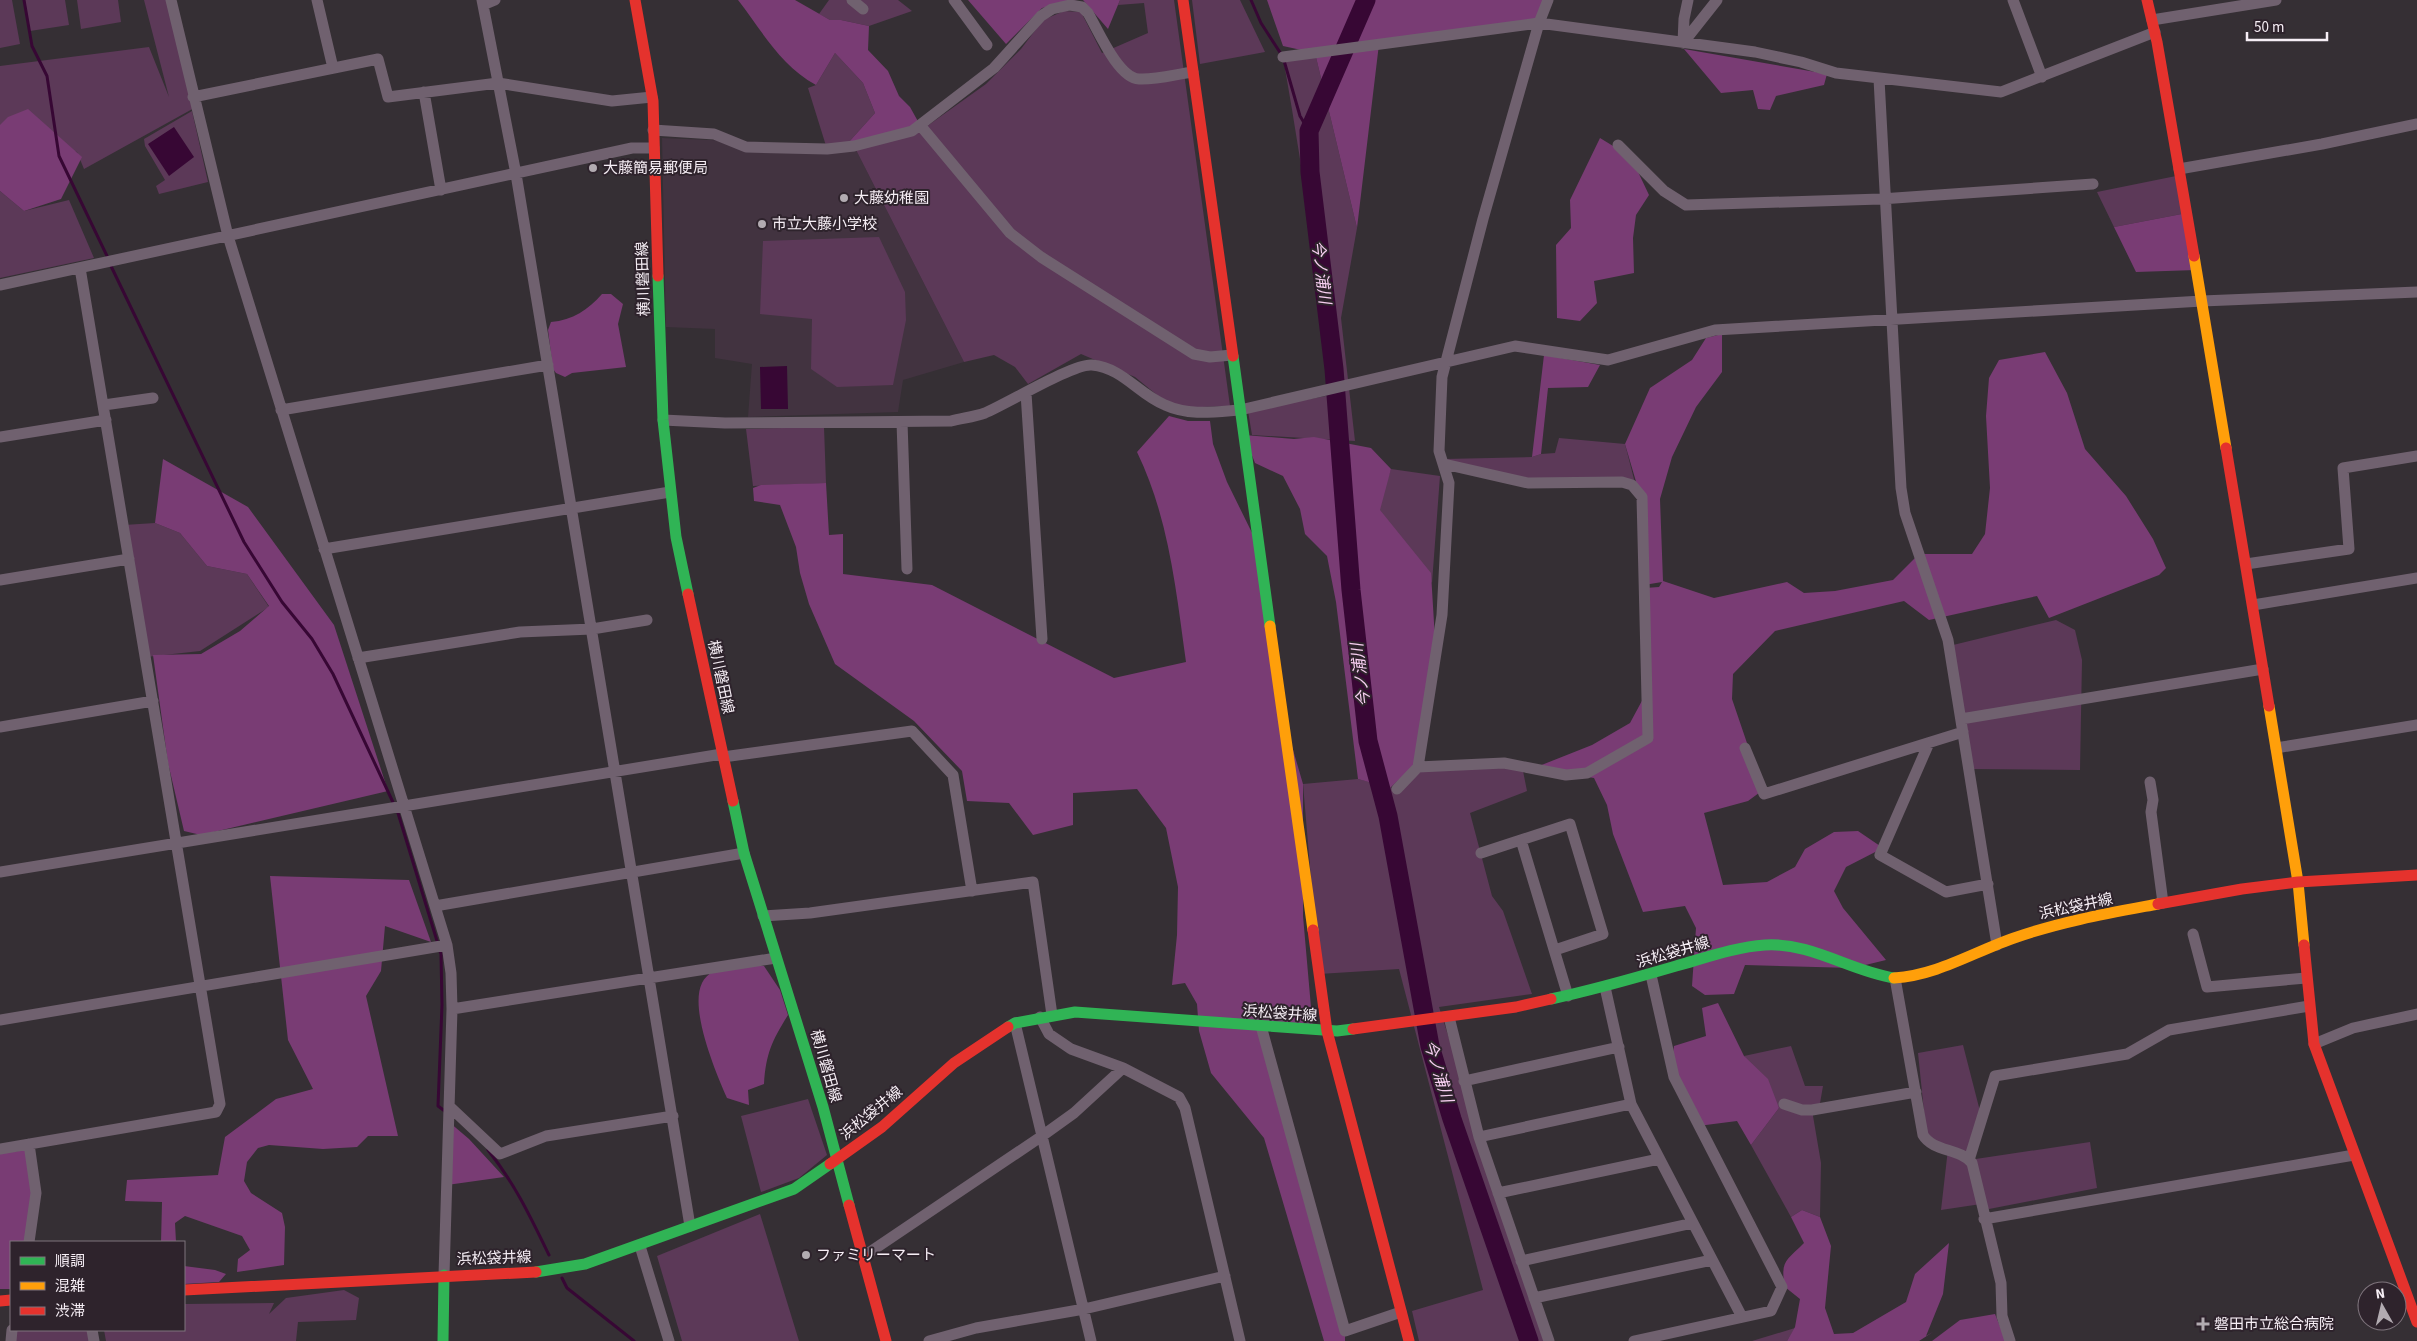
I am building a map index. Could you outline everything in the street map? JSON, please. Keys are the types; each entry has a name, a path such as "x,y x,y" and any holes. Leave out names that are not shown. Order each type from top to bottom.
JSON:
{"main road":[{"name":"横川磐田線","path":"635,0 652,97 663,420 676,537 744,853 808,1056 886,1341"},
{"path":"1183,0 1327,1031 1409,1341"},
{"path":"2147,0 2155,32 2202,301 2298,882 2314,1044 2417,1322"},
{"name":"浜松袋井線","path":"185,1290 444,1275 535,1272 585,1264 640,1246 794,1189 882,1127 954,1063 1016,1023 1040,1017 1078,1012 1108,1013 1327,1031 1414,1022 1516,1007 1606,987 1723,953 1766,945 1808,950 1853,968 1895,978 1929,974 2042,928 2163,903 2242,889 2298,882 2417,875"},
{"path":"443,1341 444,1275"}],"street":[{"path":"171,0 228,236 447,945 451,973 452,1010 444,1275"},
{"path":"318,0 333,68"},
{"path":"494,0 482,2 516,174 634,872 690,1226"},
{"path":"852,0 863,9"},
{"path":"954,0 987,45"},
{"path":"1397,789 1418,767 1442,615 1449,483 1439,451 1442,377 1481,224 1539,23 1548,0"},
{"path":"1683,43 1684,19 1688,0"},
{"path":"1683,43 1717,0"},
{"path":"2013,0 2042,76"},
{"path":"2152,20 2276,0"},
{"path":"654,130 714,134 746,147 827,149 863,144 912,131 994,68 1041,16 1052,9 1070,5 1082,7 1088,13 1119,66 1128,75 1138,80 1194,72"},
{"path":"1283,57 1539,23 1755,52 1801,62 1836,73 2001,92 2155,32"},
{"path":"193,97 378,59 388,97 498,83 612,101 652,97"},
{"path":"1879,79 1901,488 1905,513 1948,640 1997,945"},
{"path":"424,92 441,190"},
{"path":"2179,169 2322,144 2417,124"},
{"path":"920,125 1010,233 1041,257 1194,354 1210,357 1232,355"},
{"path":"1618,145 1664,191 1686,205 1885,199 2093,184"},
{"path":"0,285 632,148 654,148"},
{"path":"0,1149 216,1112 220,1104 80,268"},
{"path":"663,420 725,423 951,421 979,415 1071,371 1090,365 1110,368 1164,405 1184,411 1203,413 1240,410 1516,346 1608,360 1715,330 2202,301 2417,292"},
{"path":"281,410 548,365"},
{"path":"1026,393 1042,639"},
{"path":"104,405 153,398"},
{"path":"0,438 106,420"},
{"path":"902,422 907,570"},
{"path":"2246,564 2349,550 2342,468 2417,456"},
{"path":"1418,767 1504,763 1566,775 1587,773 1648,738 1642,498 1632,485 1622,482 1528,483 1444,464"},
{"path":"324,549 670,492"},
{"path":"0,580 129,559"},
{"path":"2253,605 2417,578"},
{"path":"358,658 520,632 592,628 647,620"},
{"path":"1961,719 2263,669"},
{"path":"0,727 153,701"},
{"path":"2276,748 2417,725"},
{"path":"0,872 616,771 723,755 912,731 952,775 972,891"},
{"path":"1745,748 1764,794 1963,732"},
{"path":"1929,743 1880,855 1946,892 1988,884"},
{"path":"2150,782 2153,800 2151,812 2163,903"},
{"path":"1481,853 1570,824 1603,934 1555,950"},
{"path":"1521,840 1568,996"},
{"path":"435,906 744,853"},
{"path":"763,916 810,913 1034,882 1052,1015"},
{"path":"2193,934 2206,987 2306,978"},
{"path":"0,1020 447,945"},
{"path":"452,1010 776,958"},
{"path":"1634,1341 1771,1310 1782,1287 1674,1077 1651,975"},
{"path":"1895,978 1924,1135 1927,1141 1967,1156 1969,1160 2001,1283 2002,1316 2010,1341"},
{"path":"1606,987 1631,1104 1742,1317"},
{"path":"1969,1160 1995,1076 2127,1054 2169,1030 2309,1006"},
{"path":"2314,1044 2353,1028 2417,1014"},
{"path":"1040,1017 1049,1034 1071,1049 1123,1068 1179,1097 1185,1108 1240,1341"},
{"path":"1449,1017 1479,1137 1549,1341"},
{"path":"1016,1023 1091,1341"},
{"path":"1261,1026 1345,1330 1401,1312"},
{"path":"1464,1081 1619,1047"},
{"path":"864,1256 1074,1113 1123,1068"},
{"path":"1784,1104 1802,1110 1812,1110 1916,1092"},
{"path":"1479,1137 1631,1104"},
{"path":"449,1106 500,1154 546,1136 673,1116"},
{"path":"29,1144 36,1192 29,1241"},
{"path":"1984,1219 2354,1155"},
{"path":"1498,1193 1659,1158"},
{"path":"1522,1260 1693,1223"},
{"path":"640,1246 669,1341"},
{"path":"1534,1298 1712,1260"},
{"path":"929,1341 976,1328 1084,1309 1225,1276"}],"shaded area":[{"path":"0,0 12,0 20,44 0,48"},
{"path":"25,0 65,0 69,25 30,31"},
{"path":"77,0 118,0 121,22 81,29"},
{"path":"144,0 171,0 196,107 84,169 77,152 0,125 0,66 149,47 169,97"},
{"path":"738,0 795,0 830,20 841,20 869,26 868,50 888,71 899,96 910,107 920,125 848,143 875,113 863,83 835,53 816,85 803,77 772,47"},
{"path":"829,0 898,0 912,11 869,26 841,20 830,20 819,14"},
{"path":"968,0 1077,0 1042,8 1006,44"},
{"path":"1083,0 1120,0 1108,29"},
{"path":"1120,0 1174,0 1230,406 1173,408 1135,377 1081,354 1028,384 1015,367 994,355 964,362 854,146 923,129 986,84 1021,49 1043,20 1064,11 1081,12 1102,53 1148,33 1144,3 1118,5"},
{"path":"1192,0 1240,0 1265,52 1200,64"},
{"path":"1267,0 1548,0 1539,23 1379,44 1357,228 1315,53 1283,46"},
{"path":"1684,49 1827,74 1824,85 1776,96 1770,110 1758,109 1753,90 1721,93"},
{"path":"835,53 863,83 875,113 848,143 827,149 808,88 816,85"},
{"path":"1315,53 1357,228 1341,318 1355,441 1252,435 1248,411 1336,394 1283,57"},
{"path":"28,109 82,157 61,199 24,211 0,191 0,125 8,117"},
{"path":"192,111 208,182 159,194 156,186 165,180 145,146 144,139"},
{"path":"174,127 194,157 169,176 148,144"},
{"path":"662,138 854,146 964,362 903,380 898,412 748,417 752,364 715,358 715,329 666,327"},
{"path":"1600,138 1631,157 1649,195 1636,215 1633,238 1634,273 1594,281 1597,303 1580,321 1557,318 1556,245 1571,228 1570,200"},
{"path":"2176,176 2187,213 2114,227 2097,192"},
{"path":"0,191 24,211 69,200 94,258 0,278"},
{"path":"2187,213 2196,270 2136,272 2114,227"},
{"path":"879,237 905,292 906,320 893,385 837,387 811,369 812,319 760,314 763,241"},
{"path":"602,294 611,294 623,304 618,324 626,367 572,373 565,377 556,373 553,369 548,330 551,322 566,319 580,313"},
{"path":"1722,334 1722,372 1696,407 1672,457 1660,499 1663,581 1714,598 1787,582 1804,593 1835,591 1893,580 1919,554 1972,554 1985,534 1990,488 1986,416 1989,378 1999,360 2045,352 2067,393 2085,449 2126,496 2153,539 2166,568 2159,575 2049,618 2037,596 1929,620 1904,601 1775,631 1733,674 1732,699 1763,790 1748,801 1704,813 1723,885 1767,882 1795,867 1805,849 1834,832 1858,831 1883,848 1846,867 1834,891 1843,908 1886,960 1853,968 1745,965 1734,994 1705,995 1692,986 1696,928 1685,906 1643,912 1613,834 1607,805 1594,778 1534,768 1592,745 1630,723 1651,684 1645,588 1659,587 1662,582 1644,585 1642,502 1625,444 1650,388 1692,360 1706,338"},
{"path":"1544,355 1600,365 1588,387 1548,388 1541,454 1532,457"},
{"path":"787,366 788,409 761,409 760,367"},
{"path":"1169,416 1188,421 1210,421 1213,444 1227,482 1259,547 1282,712 1303,784 1303,916 1313,1030 1262,1026 1345,1331 1345,1341 1324,1341 1264,1138 1211,1073 1199,1031 1197,1004 1185,983 1172,985 1177,935 1178,887 1166,828 1137,789 1073,793 1073,825 1033,835 1009,803 967,801 962,771 914,721 835,664 809,604 800,573 796,547 780,505 754,501 753,488 761,485 826,483 829,535 843,534 843,574 932,585 1114,678 1186,662 1175,581 1164,528 1148,477 1137,452"},
{"path":"824,427 826,483 753,486 746,429"},
{"path":"1244,435 1294,439 1314,437 1371,448 1391,469 1380,510 1431,573 1436,656 1419,761 1390,788 1358,779 1336,602 1327,556 1305,534 1300,509 1283,476 1255,463"},
{"path":"1559,438 1625,444 1637,491 1632,485 1523,482 1444,459 1532,457 1555,453"},
{"path":"163,459 248,507 334,625 388,791 201,835 184,831 168,763 153,655 201,654 240,631 269,606 247,574 207,566 180,533 155,523"},
{"path":"1391,469 1440,476 1432,583 1377,510"},
{"path":"155,523 180,533 207,566 247,574 269,607 200,651 146,657 124,525"},
{"path":"2056,620 2075,630 2082,660 2080,770 1969,769 1949,646"},
{"path":"1522,766 1527,791 1470,813 1492,896 1503,911 1532,994 1439,1007 1546,1341 1419,1341 1412,1311 1483,1290 1399,969 1319,974 1303,784 1358,779 1397,789 1418,767"},
{"path":"270,876 409,880 431,942 385,926 381,971 366,996 398,1136 368,1136 357,1147 323,1149 269,1145 258,1148 247,1162 244,1181 251,1193 282,1213 285,1227 284,1265 237,1272 238,1259 250,1250 242,1236 185,1216 175,1223 176,1241 161,1241 162,1202 125,1201 127,1180 218,1175 225,1137 276,1099 313,1089 288,1040"},
{"path":"726,966 764,966 780,990 788,1015 771,1048 766,1064 764,1084 748,1090 749,1105 727,1098 711,1057 701,1024 699,994 702,983 709,974"},
{"path":"1718,1003 1744,1056 1768,1079 1779,1108 1751,1145 1737,1121 1698,1126 1671,1067 1674,1046 1706,1036 1702,1008"},
{"path":"1963,1045 1982,1119 1969,1160 2090,1142 2097,1188 1989,1209 1981,1204 1941,1210 1948,1149 1927,1141 1918,1053"},
{"path":"1791,1046 1805,1086 1823,1086 1819,1109 1812,1110 1821,1163 1820,1217 1802,1210 1791,1217 1751,1145 1779,1108 1744,1056"},
{"path":"808,1099 827,1155 799,1178 761,1192 741,1116"},
{"path":"449,1122 469,1139 504,1177 447,1185"},
{"path":"28,1150 34,1197 26,1241 10,1241 10,1289 0,1289 0,1153"},
{"path":"1802,1210 1820,1217 1831,1246 1825,1308 1834,1334 1853,1333 1906,1302 1915,1274 1949,1243 1943,1294 1926,1336 1933,1332 1919,1341 1787,1341 1795,1327 1800,1299 1785,1287 1783,1272 1786,1262 1804,1243 1791,1217"},
{"path":"760,1214 799,1341 682,1341 657,1256"},
{"path":"185,1266 215,1270 226,1274 219,1282 185,1284"},
{"path":"344,1290 359,1298 356,1320 298,1322 296,1341 106,1341 104,1331 185,1331 185,1304 274,1303 269,1314 286,1298"},
{"path":"1995,1314 2006,1341 1932,1341 1960,1320"},
{"path":"1795,1328 1787,1341 1752,1341"},
{"path":"17,1331 92,1331 94,1341 14,1341"}],"waterway":[{"path":"24,0 32,46 47,76 59,156 108,258"},
{"path":"1251,0 1261,23 1283,57 1300,116 1309,131"},
{"name":"今ノ浦川","path":"1366,0 1309,131 1310,172 1334,369 1351,590 1368,741 1388,816 1430,1046 1452,1119 1529,1341"},
{"path":"110,264 244,542 282,602 312,639 333,674 398,813 441,954 442,1005 438,1106 446,1112"},
{"path":"488,1150 514,1188 549,1255"},
{"path":"562,1278 567,1288 634,1341"}],"traffic: fast":[{"path":"658,276 663,420 676,537 688,594"},
{"path":"1233,356 1270,626"},
{"path":"733,801 744,853 823,1107 849,1205"},
{"path":"1551,999 1614,984 1731,950 1765,945 1782,945 1814,952 1894,978"},
{"path":"1008,1027 1015,1023 1075,1012 1337,1031 1353,1029"},
{"path":"536,1272 585,1264 794,1189 830,1164"},
{"path":"443,1341 444,1275"}],"traffic: slow":[{"path":"2194,256 2226,448"},
{"path":"1270,626 1313,930"},
{"path":"2269,706 2298,882 2304,945"},
{"path":"1894,978 1926,972 1957,962 2034,931 2158,904"}],"traffic: jam":[{"path":"635,0 653,101 658,276"},
{"path":"1183,0 1233,356"},
{"path":"2147,0 2157,42 2194,256"},
{"path":"2226,448 2269,706"},
{"path":"688,594 733,801"},
{"path":"2158,904 2242,889 2298,882 2417,875"},
{"path":"1313,930 1327,1031 1409,1341"},
{"path":"2304,945 2314,1044 2417,1322"},
{"path":"1353,1029 1516,1007 1551,999"},
{"path":"830,1164 882,1127 954,1063 1008,1027"},
{"path":"849,1205 886,1341"},
{"path":"185,1290 536,1272"},
{"path":"0,1301 10,1300"}],"place":[{"name":"大藤簡易郵便局","path":"593,168"},
{"name":"大藤幼稚園","path":"844,198"},
{"name":"市立大藤小学校","path":"762,224"},
{"name":"ファミリーマート","path":"806,1255"},
{"name":"磐田市立総合病院","path":"2203,1324"}]}
